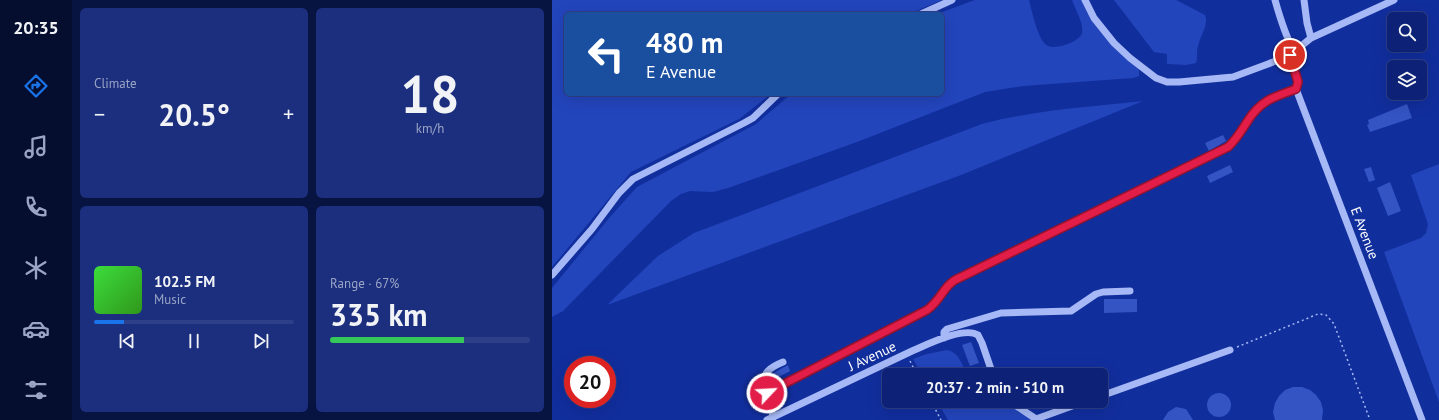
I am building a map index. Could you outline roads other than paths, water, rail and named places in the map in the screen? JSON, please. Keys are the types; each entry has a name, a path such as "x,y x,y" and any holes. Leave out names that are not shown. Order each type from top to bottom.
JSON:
{"lane":[{"path":"925,12 952,0"},
{"path":"1085,0 1094,18 1114,43 1138,65 1161,80 1167,82 1202,81 1233,77 1292,53 1311,38 1394,0"},
{"name":"E Avenue","path":"1275,0 1292,53 1298,82 1296,89 1422,420"},
{"path":"1304,0 1307,23 1311,38"},
{"path":"768,386 775,388 782,385 927,310 938,302 947,286 955,280 1220,151 1234,140 1248,120 1262,104 1273,97 1296,89"},
{"path":"552,276 592,230 619,193 634,179 744,123 752,118 776,96"},
{"path":"991,368 978,335 975,333 964,333 944,338 944,332 947,329 1001,313 1071,311 1096,294 1103,292 1130,291"},
{"name":"J Avenue","path":"770,419 906,354 944,338"},
{"path":"1108,394 1230,350"},
{"path":"770,419 767,402 768,386 765,382 766,374 770,368 783,362"},
{"path":"1020,408 1036,419 1067,408"}]}
